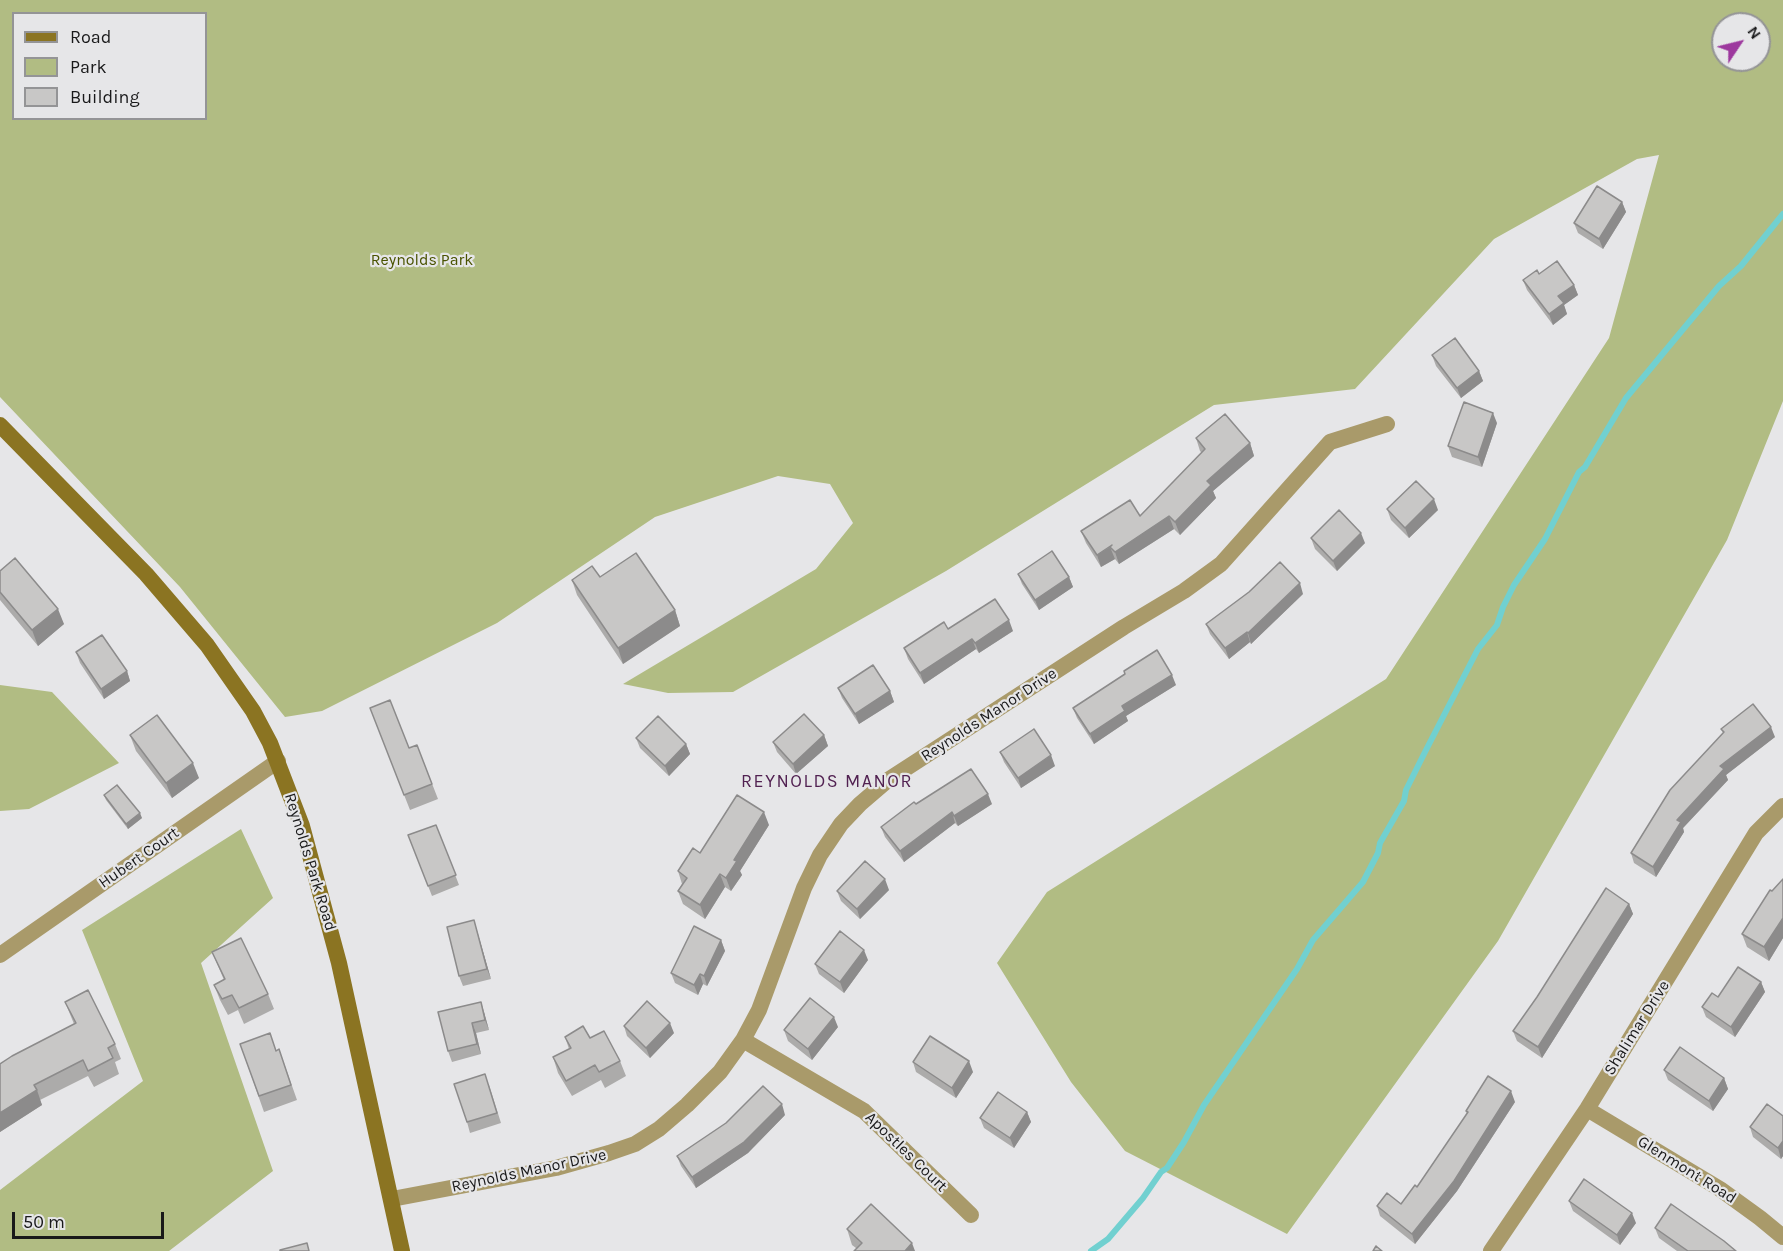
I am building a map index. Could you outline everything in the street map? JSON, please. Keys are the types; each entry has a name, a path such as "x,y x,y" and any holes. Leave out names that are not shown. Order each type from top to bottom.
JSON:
{"main road":[{"name":"Reynolds Park Road","path":"0,425 146,574 207,645 253,711 278,761 302,826 339,963 402,1251"}],"street":[{"name":"Reynolds Manor Drive","path":"392,1199 556,1168 609,1154 635,1144 659,1129 720,1072 743,1040 759,1010 808,880 820,855 841,824 860,804 888,780 1124,627 1184,591 1221,564 1330,442 1387,424"},
{"name":"Hubert Court","path":"0,955 278,761"},
{"name":"Shalimar Drive","path":"1491,1251 1587,1109 1756,833 1783,806"},
{"name":"Apostles Court","path":"743,1040 864,1111 971,1215"},
{"name":"Glenmont Road","path":"1587,1109 1720,1189 1783,1237"}],"green space":[{"name":"Reynolds Park","path":"0,0 1783,0 1783,401 1727,540 1498,941 1287,1234 1125,1151 1071,1082 997,963 1047,892 1386,679 1609,338 1659,155 1637,159 1494,239 1355,389 1214,405 946,571 733,692 668,693 623,684 816,569 853,523 830,484 778,476 655,517 497,623 322,711 285,717 180,587 0,397"},
{"path":"0,685 52,692 119,763 29,809 0,811"},
{"path":"241,829 273,898 201,963 273,1171 169,1251 0,1251 0,1190 143,1081 82,930"}],"building":[{"path":"1597,186 1622,202 1599,239 1574,223"},
{"path":"1557,261 1574,285 1558,296 1564,303 1549,314 1523,280 1537,270 1539,274"},
{"path":"1455,338 1479,371 1457,388 1432,355"},
{"path":"1464,402 1493,413 1478,457 1448,446"},
{"path":"1225,414 1250,443 1207,481 1211,485 1175,522 1169,516 1115,552 1110,547 1112,545 1097,555 1081,531 1130,500 1140,516 1205,449 1196,438"},
{"path":"1416,481 1434,499 1405,528 1387,509"},
{"path":"1339,510 1361,533 1333,561 1311,538"},
{"path":"1052,551 1069,577 1035,600 1018,574"},
{"path":"636,553 675,610 618,648 572,580 592,566 600,577"},
{"path":"15,558 58,609 32,630 0,592 0,571"},
{"path":"1280,562 1300,583 1248,633 1225,648 1206,624 1249,592"},
{"path":"995,599 1009,620 975,643 972,639 920,673 904,648 944,622 948,629"},
{"path":"102,635 127,671 101,689 76,652"},
{"path":"1157,650 1172,675 1122,706 1125,711 1090,734 1073,708"},
{"path":"873,665 890,691 855,714 838,688"},
{"path":"390,700 409,748 417,745 432,784 404,795 370,708"},
{"path":"1753,704 1771,727 1720,766 1724,769 1677,820 1681,822 1653,867 1631,853 1670,790 1724,732 1721,729"},
{"path":"804,714 824,735 793,764 773,742"},
{"path":"157,715 193,763 166,783 130,735"},
{"path":"658,716 686,744 665,766 636,738"},
{"path":"1034,729 1051,755 1018,778 1000,752"},
{"path":"971,769 988,794 954,816 952,812 900,851 881,827 914,802 916,804"},
{"path":"117,785 140,813 126,824 104,795"},
{"path":"737,795 764,812 734,860 737,861 726,878 720,874 700,905 678,891 687,878 678,871 693,848 700,853"},
{"path":"436,825 456,875 428,886 408,835"},
{"path":"865,861 885,879 857,909 837,891"},
{"path":"1783,879 1783,918 1764,947 1742,934 1770,890 1772,891"},
{"path":"1606,888 1629,904 1538,1047 1513,1031"},
{"path":"474,920 487,969 459,976 447,927"},
{"path":"694,926 721,940 704,976 700,974 694,985 671,973"},
{"path":"840,931 864,950 840,982 815,964"},
{"path":"241,938 268,994 239,1008 232,995 222,999 214,985 225,979 212,952"},
{"path":"1738,967 1761,982 1731,1027 1702,1007 1712,993 1718,997"},
{"path":"88,990 115,1044 108,1048 113,1058 88,1071 83,1060 34,1085 37,1090 0,1113 0,1064 76,1023 65,1002"},
{"path":"810,998 834,1017 808,1049 784,1030"},
{"path":"647,1001 670,1023 646,1048 624,1026"},
{"path":"481,1002 485,1020 472,1023 477,1044 448,1051 438,1012"},
{"path":"583,1026 590,1038 604,1031 620,1061 599,1072 595,1065 566,1081 553,1057 571,1048 565,1037"},
{"path":"270,1033 276,1051 279,1049 291,1085 259,1096 240,1044"},
{"path":"930,1036 969,1061 952,1088 913,1062"},
{"path":"1680,1047 1724,1078 1709,1101 1664,1070"},
{"path":"485,1074 497,1113 467,1122 454,1084"},
{"path":"1488,1076 1511,1091 1454,1181 1412,1234 1377,1206 1387,1193 1401,1204 1415,1185 1417,1187 1468,1112 1466,1111"},
{"path":"763,1086 782,1104 744,1142 692,1177 677,1156 726,1123"},
{"path":"998,1092 1027,1112 1010,1138 980,1118"},
{"path":"1767,1104 1783,1116 1783,1141 1778,1148 1750,1127"},
{"path":"1584,1179 1632,1213 1617,1235 1569,1201"},
{"path":"871,1204 912,1243 905,1251 854,1251 862,1243 847,1229"},
{"path":"1671,1204 1736,1251 1688,1251 1655,1228"},
{"path":"307,1243 309,1251 280,1251 280,1250"}],"waterway":[{"path":"1091,1251 1108,1239 1143,1198 1161,1172 1167,1168 1204,1105 1297,969 1313,940 1363,882 1378,853 1380,843 1404,801 1406,790 1478,649 1497,625 1514,585 1545,539 1579,472 1585,467 1626,398 1719,286 1741,266 1783,214"}],"district":[{"name":"REYNOLDS MANOR","path":"827,782"}]}
